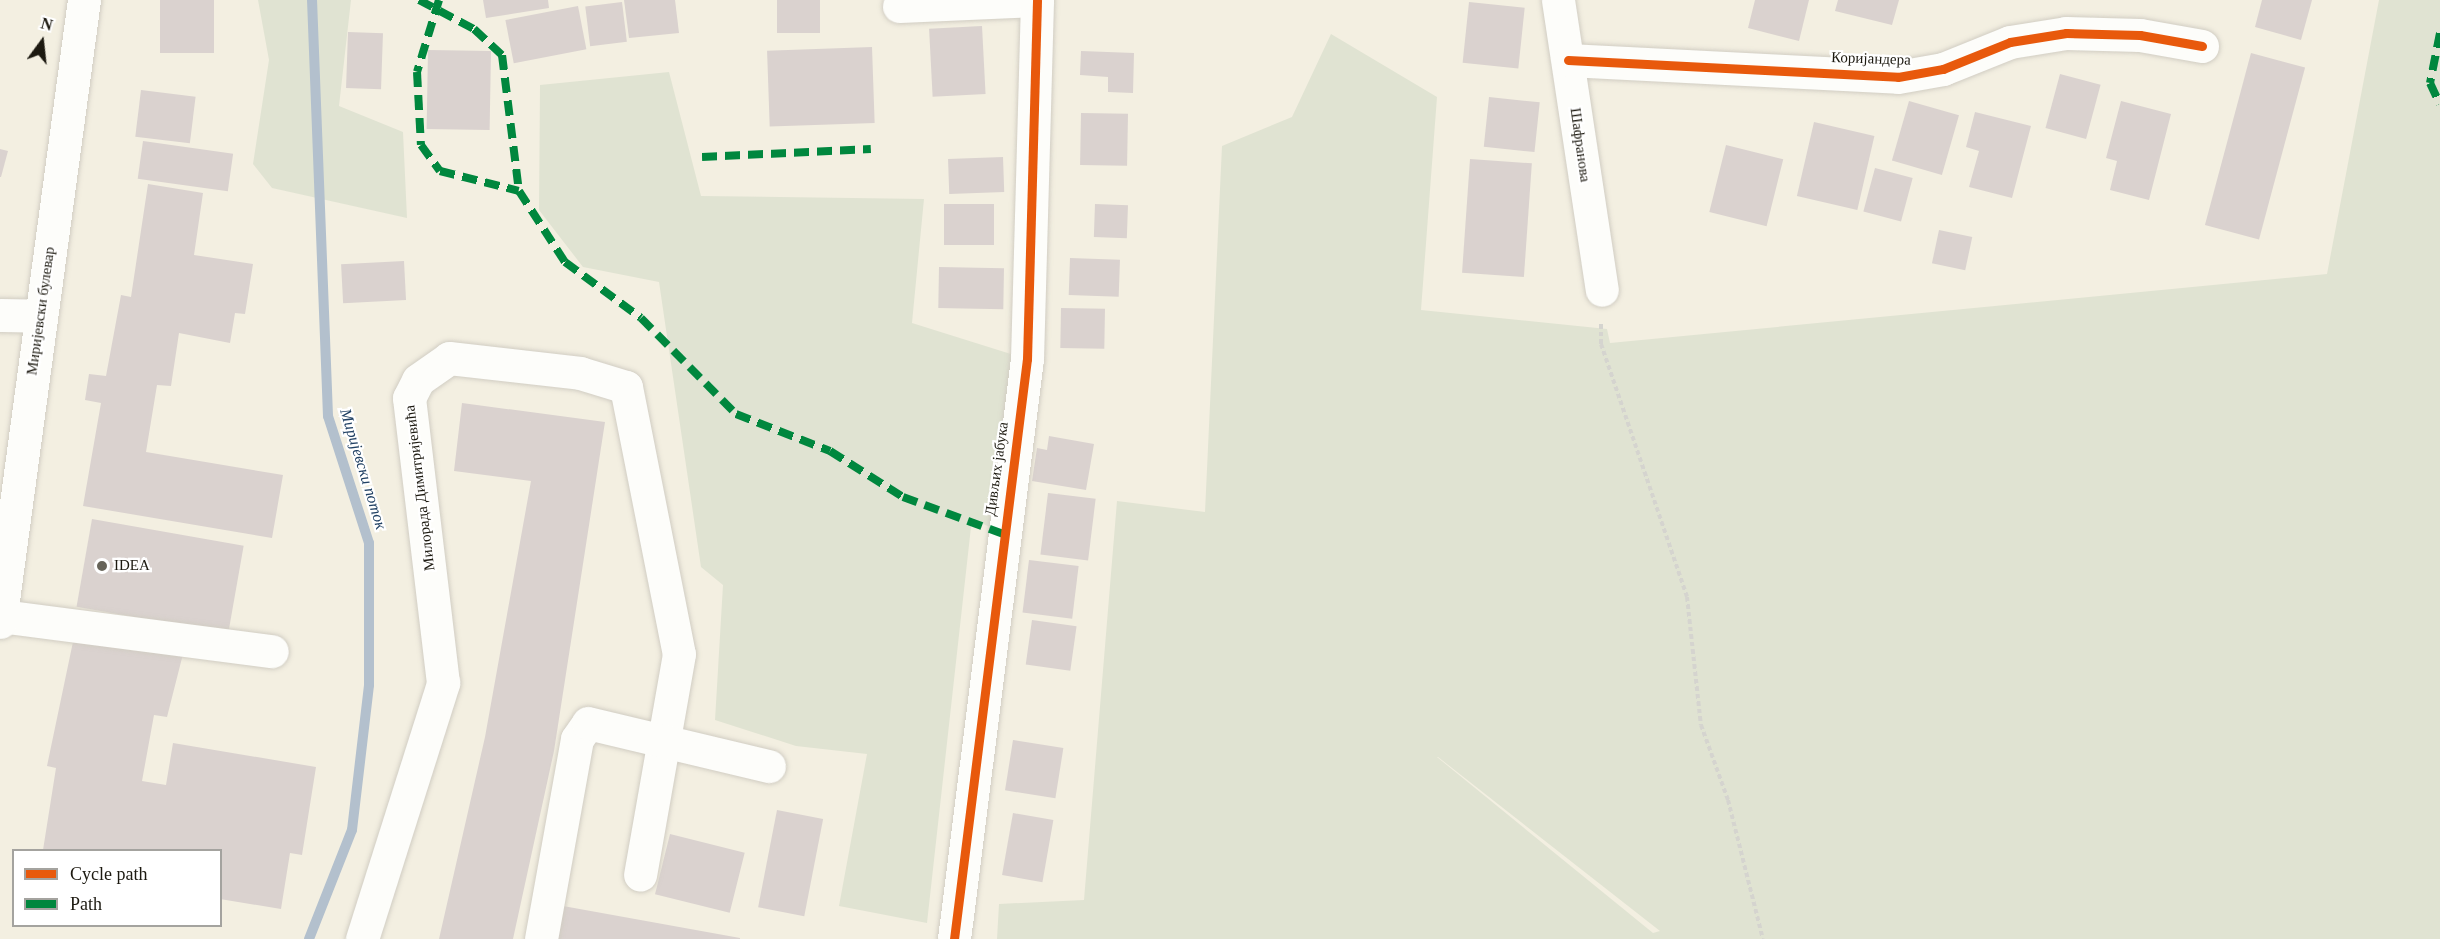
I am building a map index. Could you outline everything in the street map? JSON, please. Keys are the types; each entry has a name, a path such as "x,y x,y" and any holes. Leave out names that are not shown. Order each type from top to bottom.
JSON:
{"street":[{"name":"Миријевски булевар","path":"0,619 39,316 84,0"},
{"path":"898,6 1037,0"},
{"name":"Дивљих јабука","path":"954,939 1027,359 1037,0"},
{"name":"Шафранова","path":"1558,0 1602,290"},
{"name":"Коријандера","path":"1568,60 1898,77 1943,69 2010,42 2066,33 2140,35 2202,46"},
{"path":"0,315 39,316"},
{"name":"Милорада Димитријевића","path":"362,939 443,683 409,398 430,369 449,358 580,373 626,387 679,654 668,739 640,875"},
{"path":"0,619 272,651"},
{"path":"541,939 581,730 599,722 769,766"}],"path":[{"path":"1602,290 1601,344 1687,597 1701,725 1728,800 1763,939"}],"green space":[{"path":"258,0 351,0 339,106 403,132 407,218 272,188 253,164 269,60"},
{"path":"2379,0 2440,0 2440,939 997,939 999,904 1084,900 1117,501 1205,512 1222,146 1292,117 1331,34 1437,97 1421,310 1607,329 1610,343 2327,274","holes":["1438,757 1660,931 1653,933"]},
{"path":"669,72 701,196 924,199 912,323 1027,359 1003,534 972,518 927,923 839,906 867,754 796,746 715,720 723,585 701,567 659,282 583,267 539,210 540,85"}],"building":[{"path":"160,0 214,0 214,53 160,53"},
{"path":"483,0 548,0 549,8 486,18"},
{"path":"624,0 675,0 679,33 629,38"},
{"path":"777,0 820,0 820,33 777,33"},
{"path":"1755,0 1809,0 1799,41 1748,28"},
{"path":"1838,0 1899,0 1892,25 1835,11"},
{"path":"2262,0 2312,0 2301,40 2255,27"},
{"path":"622,2 627,42 590,46 585,7"},
{"path":"1469,2 1525,8 1518,69 1463,63"},
{"path":"578,6 586,49 514,63 505,20"},
{"path":"982,26 986,94 933,97 929,29"},
{"path":"348,32 383,33 381,89 346,88"},
{"path":"872,47 875,123 770,127 767,51"},
{"path":"428,50 491,51 490,130 427,129"},
{"path":"1081,51 1134,53 1133,93 1108,92 1108,77 1080,75"},
{"path":"2251,53 2305,67 2259,239 2205,225"},
{"path":"2060,74 2101,85 2086,139 2046,128"},
{"path":"141,90 196,97 190,143 135,137"},
{"path":"1489,97 1540,102 1534,152 1484,147"},
{"path":"1909,101 1959,115 1942,175 1892,161"},
{"path":"2121,101 2171,114 2149,200 2110,190 2117,161 2106,158"},
{"path":"1975,112 2031,126 2012,198 1969,187 1979,151 1966,147"},
{"path":"1081,113 1128,114 1127,166 1080,165"},
{"path":"1814,122 1874,136 1857,210 1797,196"},
{"path":"143,141 233,154 228,191 138,179"},
{"path":"1726,145 1783,159 1767,226 1709,212"},
{"path":"0,149 8,151 1,177 0,177"},
{"path":"1003,157 1004,192 949,194 948,159"},
{"path":"1470,159 1532,163 1524,277 1462,273"},
{"path":"1875,168 1913,178 1901,222 1863,211"},
{"path":"148,184 203,193 194,255 253,264 245,314 235,313 230,343 179,333 171,386 157,385 146,452 283,475 272,538 83,506 101,403 85,400 89,374 106,376 121,295 131,297"},
{"path":"944,204 994,204 994,245 944,245"},
{"path":"1095,204 1128,205 1127,238 1094,237"},
{"path":"1939,230 1972,237 1965,270 1932,263"},
{"path":"1070,258 1120,260 1119,297 1069,295"},
{"path":"404,261 406,300 343,303 341,264"},
{"path":"939,267 1004,268 1003,309 938,308"},
{"path":"1061,308 1105,309 1104,349 1060,348"},
{"path":"462,403 605,422 554,751 513,939 439,939 485,737 531,481 454,471"},
{"path":"1049,436 1094,444 1086,490 1032,481 1037,448 1047,450"},
{"path":"1048,493 1096,499 1088,560 1040,555"},
{"path":"92,519 244,546 228,633 77,607"},
{"path":"1029,560 1079,566 1072,619 1023,613"},
{"path":"1032,620 1077,626 1070,671 1026,665"},
{"path":"74,637 183,654 167,717 154,715 142,781 166,785 173,743 316,767 302,855 290,853 281,909 222,899 222,849 43,849 56,768 47,766"},
{"path":"1013,740 1063,748 1055,798 1005,790"},
{"path":"777,810 823,819 804,916 758,907"},
{"path":"1013,813 1053,820 1042,882 1002,875"},
{"path":"670,834 745,853 730,913 655,894"},
{"path":"563,906 740,938 740,939 557,939"}],"waterway":[{"name":"Миријевски поток","path":"309,939 352,830 369,685 369,543 328,416 312,0"}],"marked path":[{"path":"419,0 474,29 502,55 519,191 565,262 641,318 736,414 830,451 903,497 1003,534"},
{"path":"439,0 417,72 421,145 440,171 519,191"},
{"path":"2440,33 2430,83 2440,104"},
{"path":"702,157 871,149"}],"cycle path":[{"path":"954,939 1027,359 1037,0"},
{"path":"1568,60 1898,77 1943,69 2010,42 2066,33 2140,35 2202,46"}],"place":[{"name":"IDEA","path":"102,566"}]}
